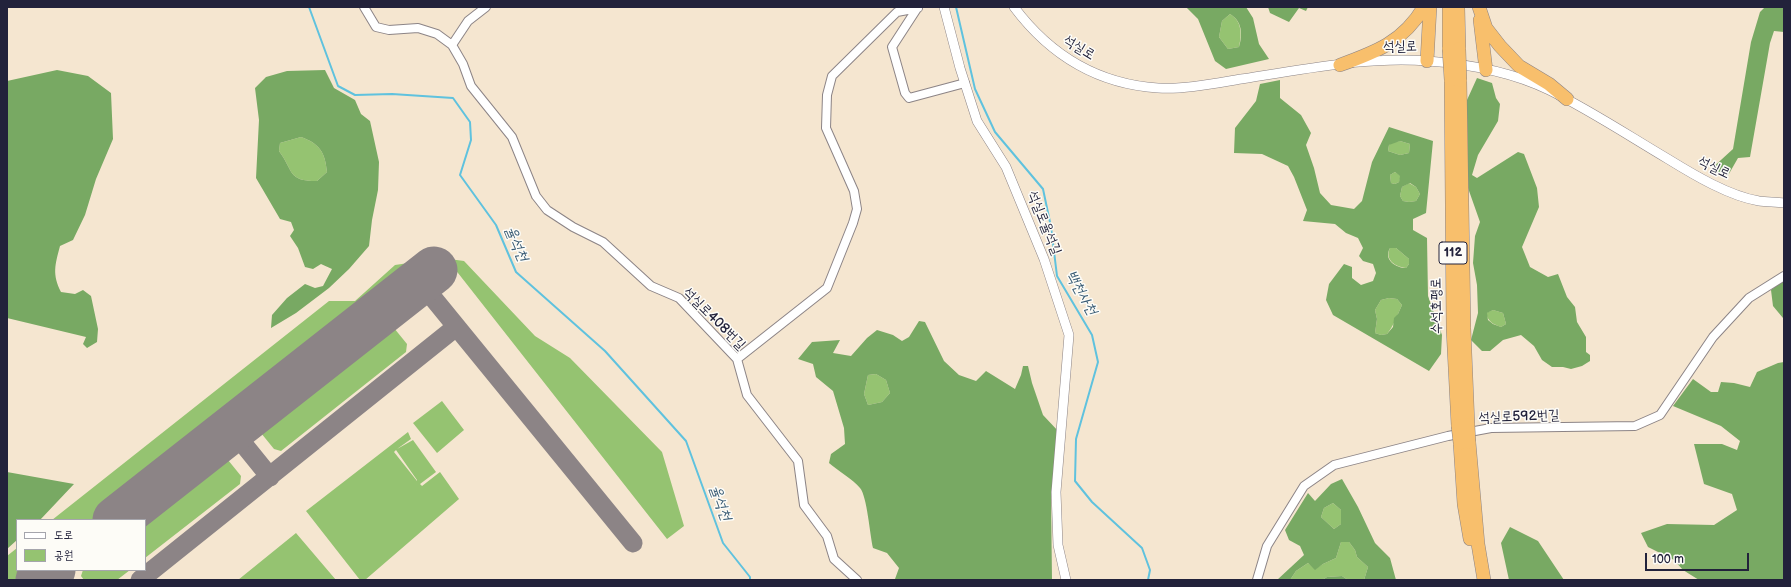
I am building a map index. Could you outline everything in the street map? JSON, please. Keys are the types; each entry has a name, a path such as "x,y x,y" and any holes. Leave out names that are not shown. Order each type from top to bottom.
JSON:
{"highway":[{"path":"1340,65 1384,47 1396,39 1417,19 1424,7"},
{"path":"1427,61 1430,7"},
{"name":"수석호평로","path":"1449,7 1454,49 1455,80 1453,329 1463,425 1464,504 1476,580"},
{"name":"수석호평로","path":"1454,49 1458,7"},
{"path":"1479,7 1486,70"},
{"path":"1479,7 1486,28 1500,46 1519,66 1549,84 1567,99"},
{"name":"수석호평로","path":"1464,443 1484,580"}],"street":[{"name":"석실로408번길","path":"364,7 376,27 389,30 418,28 437,34 452,45 463,64 471,86 512,137 536,196 547,210 573,227 604,242 651,286 679,298 737,359 747,395 798,461 804,505 827,536 834,559 857,580"},
{"path":"452,45 468,21 486,7"},
{"name":"석실로율석길","path":"944,7 977,121 1006,167 1044,259 1069,335 1056,492 1058,545 1066,580"},
{"name":"석실로","path":"1014,7 1045,42 1067,59 1082,68 1119,82 1159,88 1209,84 1340,65 1397,60 1427,61 1486,70 1528,82 1567,99 1693,174 1719,187 1758,201 1784,203"},
{"path":"918,8 892,47 905,93 909,98 965,82"},
{"path":"737,359 827,288 857,209 854,191 826,128 827,95 832,76 897,12 918,8"},
{"name":"석실로592번길","path":"1257,580 1267,546 1304,486 1334,465 1448,436 1491,428 1635,426 1660,415 1713,337 1749,298 1784,276"}],"green space":[{"path":"1186,7 1246,7 1253,18 1259,44 1269,59 1226,69 1215,61 1198,19","holes":["1230,14 1234,17 1240,28 1240,42 1239,47 1228,49 1219,37 1222,21"]},
{"path":"1268,7 1308,7 1306,11 1299,8 1289,22 1270,13"},
{"path":"1765,7 1784,7 1784,32 1774,31 1770,43 1750,157 1738,158 1726,179 1710,170 1733,149 1751,42 1760,12"},
{"path":"1230,14 1239,24 1241,37 1239,47 1228,49 1219,37 1222,21"},
{"path":"57,70 88,76 111,93 113,139 96,179 85,215 73,240 60,246 55,269 56,280 61,292 75,294 83,290 91,296 98,329 97,342 87,348 83,344 86,337 7,318 7,81"},
{"path":"325,70 334,88 355,100 361,114 370,121 379,162 378,190 369,246 349,269 329,288 296,313 271,328 272,315 287,298 305,284 315,288 323,286 332,269 321,264 313,269 305,267 298,248 290,236 294,230 291,222 280,219 256,178 259,120 255,88 266,77 287,71","holes":["301,137 317,146 325,159 327,172 317,181 307,181 292,174 279,151 280,143"]},
{"path":"1477,78 1492,83 1496,98 1500,104 1498,121 1478,155 1472,175 1477,178 1518,152 1524,154 1537,188 1539,207 1522,247 1530,267 1548,277 1558,274 1567,297 1575,307 1577,322 1586,337 1586,352 1590,355 1590,361 1582,366 1571,369 1552,367 1542,360 1534,346 1521,335 1503,340 1490,351 1482,351 1471,340 1478,313 1477,285 1473,263 1475,236 1480,222 1468,188 1466,124 1467,100","holes":["1493,310 1503,313 1506,324 1501,327 1488,320 1487,313"]},
{"path":"1280,80 1280,98 1301,115 1311,133 1306,145 1314,168 1320,193 1331,205 1354,209 1362,201 1372,162 1389,127 1433,141 1426,213 1413,219 1413,230 1427,238 1428,296 1442,335 1441,354 1429,371 1333,315 1326,300 1329,284 1344,264 1352,267 1352,278 1361,285 1373,281 1376,273 1373,264 1363,261 1359,256 1363,248 1358,238 1346,233 1335,224 1303,221 1307,210 1288,166 1262,154 1234,153 1235,128 1256,101 1260,84","holes":["1400,141 1410,144 1409,153 1400,155 1388,151 1389,145","1395,172 1400,176 1399,182 1395,184 1391,183 1390,175","1410,183 1416,187 1420,194 1416,201 1403,201 1400,196 1402,187","1390,248 1396,248 1409,259 1409,264 1406,268 1398,267 1389,260 1388,256","1389,298 1397,299 1402,305 1398,314 1394,318 1393,327 1387,334 1381,335 1375,333 1377,319 1375,310 1381,300"]},
{"path":"301,137 317,146 325,159 327,172 317,181 307,181 292,174 279,151 280,143"},
{"path":"1400,141 1410,144 1409,153 1400,155 1388,151 1389,145 1393,142"},
{"path":"1395,172 1401,176 1399,182 1395,184 1391,183 1390,175"},
{"path":"1409,183 1416,187 1420,194 1416,201 1403,201 1400,196 1402,187"},
{"path":"1390,248 1396,248 1409,259 1409,264 1406,268 1398,266 1392,262 1389,256"},
{"path":"442,258 464,261 535,336 570,358 662,452 684,526 667,539 447,259 415,265 95,519 53,519 329,301 355,301 395,265"},
{"path":"1784,280 1784,322 1783,318 1773,306 1771,290"},
{"path":"1389,298 1397,299 1402,305 1387,334 1381,335 1375,333 1377,319 1375,310 1381,300"},
{"path":"1493,310 1503,313 1506,324 1501,327 1490,321 1486,313"},
{"path":"919,321 925,322 944,361 959,375 976,381 986,371 1015,389 1023,366 1028,366 1043,415 1059,432 1051,498 1052,580 895,579 899,568 887,553 873,548 865,499 860,488 829,463 831,454 845,444 844,428 833,391 816,377 813,364 798,359 812,342 840,340 833,353 851,356 867,338 877,330 893,335 902,341 909,337","holes":["876,374 886,380 890,393 882,402 868,405 864,394 868,375"]},
{"path":"387,327 394,328 407,344 406,352 281,451 274,449 261,433 262,426"},
{"path":"1784,362 1784,580 1699,580 1683,570 1674,560 1648,547 1641,533 1667,524 1714,525 1737,510 1732,494 1704,484 1694,444 1722,444 1737,450 1740,441 1721,426 1673,406 1693,379 1711,392 1718,392 1721,382 1734,383 1750,387 1757,372"},
{"path":"876,374 886,380 890,393 882,402 868,405 864,394 868,375"},
{"path":"442,401 464,430 437,453 413,423"},
{"path":"408,432 411,439 397,449 413,440 436,472 420,484 422,486 440,472 459,499 365,580 360,580 306,511","holes":["396,450 417,480 394,452"]},
{"path":"221,459 228,460 241,476 240,484 146,557 145,519"},
{"path":"7,472 74,484 41,519 16,519 16,541 7,549"},
{"path":"1342,479 1358,507 1375,543 1390,558 1396,580 1364,580 1368,567 1357,557 1355,550 1349,542 1341,542 1336,558 1323,564 1315,570 1308,563 1296,571 1290,580 1277,580 1304,555 1300,546 1289,540 1285,530 1308,493 1315,501 1331,484","holes":["1333,503 1341,510 1341,524 1334,529 1321,517 1324,508"]},
{"path":"1333,503 1341,510 1341,524 1334,529 1321,517 1324,508"},
{"path":"1510,527 1538,541 1564,580 1509,580 1501,543"},
{"path":"296,533 336,580 238,580"},
{"path":"1341,542 1349,542 1355,550 1357,557 1368,567 1364,580 1348,580 1342,576 1327,577 1322,580 1290,580 1296,571 1308,563 1315,569 1336,558"},
{"path":"16,549 16,571 30,571 18,580 7,580 7,556"},
{"path":"83,571 129,571 117,580 84,580 81,576"},
{"path":"1342,576 1348,580 1322,580 1327,577"}],"waterway":[{"name":"율석천","path":"309,7 338,86 355,95 392,94 453,98 470,122 471,140 460,175 496,225 516,272 605,351 686,441 723,543 750,577 750,580"},
{"name":"백천사천","path":"956,7 975,89 995,132 1043,189 1051,227 1057,276 1092,335 1098,362 1076,439 1075,481 1092,502 1142,548 1150,570 1148,580"}],"taxiway":[{"path":"420,282 633,543"},
{"path":"140,580 456,327"},
{"path":"232,430 270,477"},
{"path":"63,571 64,580"}],"runway":[{"path":"117,519 434,270"},
{"path":"39,580 51,571"}]}
